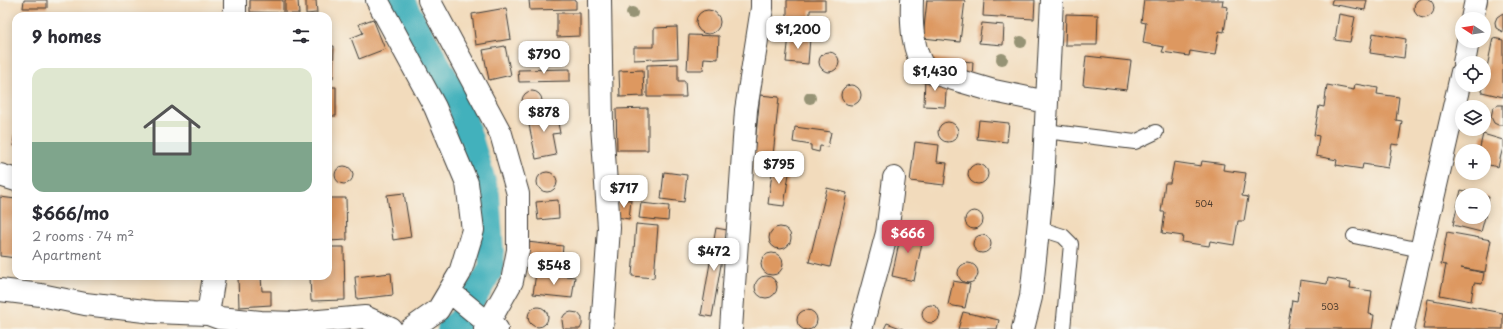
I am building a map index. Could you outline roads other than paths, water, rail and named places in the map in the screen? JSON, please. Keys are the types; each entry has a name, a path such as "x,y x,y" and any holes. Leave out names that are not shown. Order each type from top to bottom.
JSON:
{"street":[{"path":"235,0 235,12"},
{"path":"377,0 435,107 467,183 473,230 452,294 438,310 411,329"},
{"path":"429,0 501,134 518,194 518,250 512,281 489,326 452,294"},
{"path":"600,0 602,125 608,228 602,329"},
{"path":"731,329 746,110 762,0"},
{"path":"912,0 911,23 921,64 926,71 994,91 1047,102"},
{"path":"1023,329 1031,297 1043,183 1052,0"},
{"path":"1473,12 1476,0"},
{"path":"1403,329 1457,92"},
{"path":"0,175 12,179"},
{"path":"860,329 887,233 894,178"},
{"path":"208,314 213,280"},
{"path":"0,290 41,295 85,304 153,312 208,314 219,318 296,323 365,317 391,329"}],"lane":[{"path":"1045,132 1135,142 1156,132"},
{"path":"1038,228 1063,236 1071,244 1063,329"},
{"path":"1354,236 1421,250"}],"waterway":[{"path":"401,0 459,102 487,195 492,267 461,320 450,329"}]}
